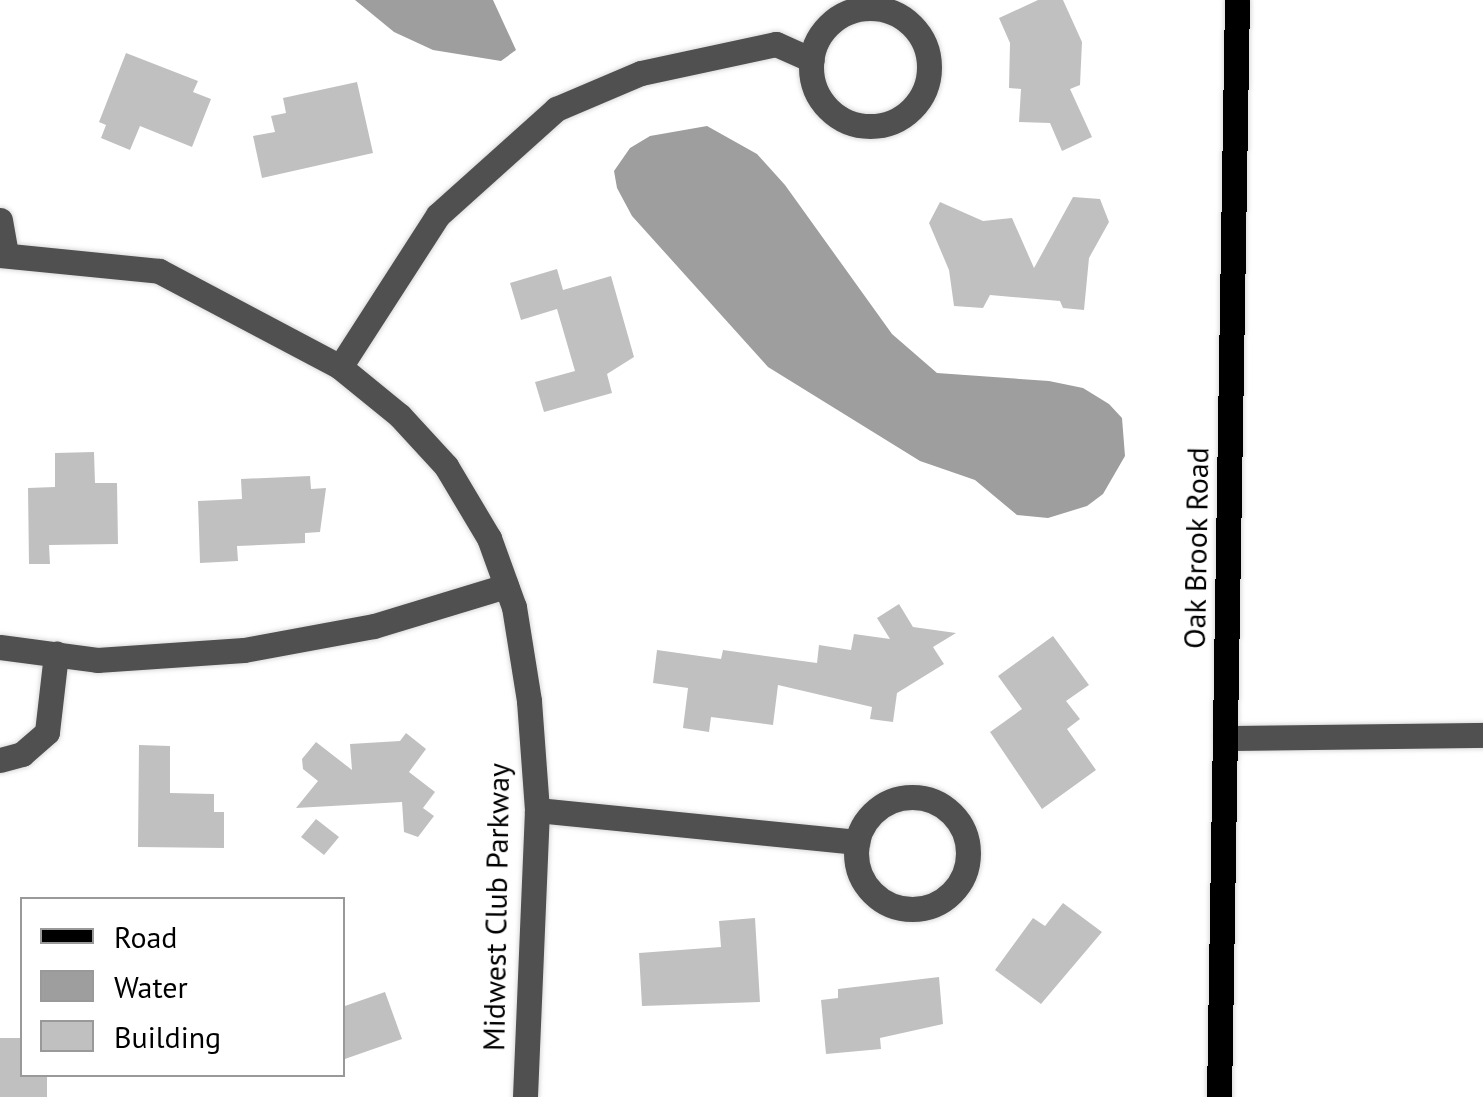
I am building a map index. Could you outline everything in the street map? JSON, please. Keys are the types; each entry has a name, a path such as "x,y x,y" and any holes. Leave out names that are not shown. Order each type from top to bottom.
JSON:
{"main road":[{"name":"Oak Brook Road","path":"1219,1097 1237,0"}],"street":[{"path":"340,367 438,214 556,109 641,73 776,44 812,60 826,106 871,126 916,105 930,71 918,32 904,18 876,8 846,12 829,24 812,60"},
{"path":"0,220 3,254"},
{"name":"Midwest Club Parkway","path":"3,254 159,271 340,367 400,416 446,466 488,538 506,586 530,700 537,810 525,1097"},
{"path":"0,647 97,660 244,650 374,626 506,586"},
{"path":"0,760 22,754 47,732 56,654"},
{"path":"1225,738 1483,735"},
{"path":"912,796 948,809 967,842 968,861 952,893 920,909 902,909 886,903 861,877 856,842 876,809 912,796"},
{"path":"537,810 856,842"}],"water":[{"path":"355,0 493,0 516,50 501,61 433,50 394,32"},
{"path":"707,126 757,154 785,185 892,334 937,373 1049,381 1083,388 1109,404 1122,418 1125,456 1103,494 1087,506 1048,518 1017,515 975,480 920,461 768,367 632,216 617,188 614,171 630,148 650,136"}],"building":[{"path":"1038,0 1063,0 1082,42 1080,85 1070,89 1092,137 1062,151 1050,123 1019,122 1021,89 1009,88 1010,43 999,18"},
{"path":"126,53 198,81 193,92 211,99 192,147 140,126 130,150 101,138 106,125 99,122"},
{"path":"357,82 373,153 262,178 253,136 275,132 271,116 286,113 283,98"},
{"path":"1073,197 1100,199 1109,222 1089,258 1084,310 1063,308 1060,301 990,295 983,308 954,306 949,270 929,223 940,202 983,221 1012,218 1034,268"},
{"path":"557,269 563,290 611,276 634,357 607,374 612,393 544,412 535,382 575,371 557,309 521,320 510,283"},
{"path":"94,452 95,483 117,483 118,544 49,545 50,564 29,564 28,488 55,487 55,453"},
{"path":"310,476 311,489 326,488 320,532 305,533 305,543 237,546 238,561 200,563 198,501 242,499 241,479"},
{"path":"899,604 913,627 956,633 933,647 944,664 897,693 893,722 870,719 872,707 778,685 773,725 711,717 709,732 683,728 688,688 653,683 657,650 721,659 723,650 817,663 819,645 851,650 854,634 890,639 877,618"},
{"path":"1053,636 1089,685 1066,701 1080,719 1067,729 1096,770 1042,809 990,732 1022,709 998,676"},
{"path":"406,733 426,749 409,772 435,792 423,808 434,816 418,837 404,832 402,802 296,808 318,781 303,769 302,759 316,742 352,770 350,744 400,741"},
{"path":"139,745 170,746 170,793 214,794 214,812 224,812 224,848 138,847"},
{"path":"316,819 339,837 324,855 301,837"},
{"path":"1063,903 1102,932 1041,1004 995,970 1033,918 1045,926"},
{"path":"755,918 760,1002 642,1006 639,953 721,947 719,921"},
{"path":"939,977 943,1024 880,1038 881,1049 826,1054 821,1000 838,998 838,989"},
{"path":"385,992 402,1039 345,1059 345,1006"},
{"path":"0,1038 20,1038 20,1077 47,1077 47,1097 0,1097"}]}
